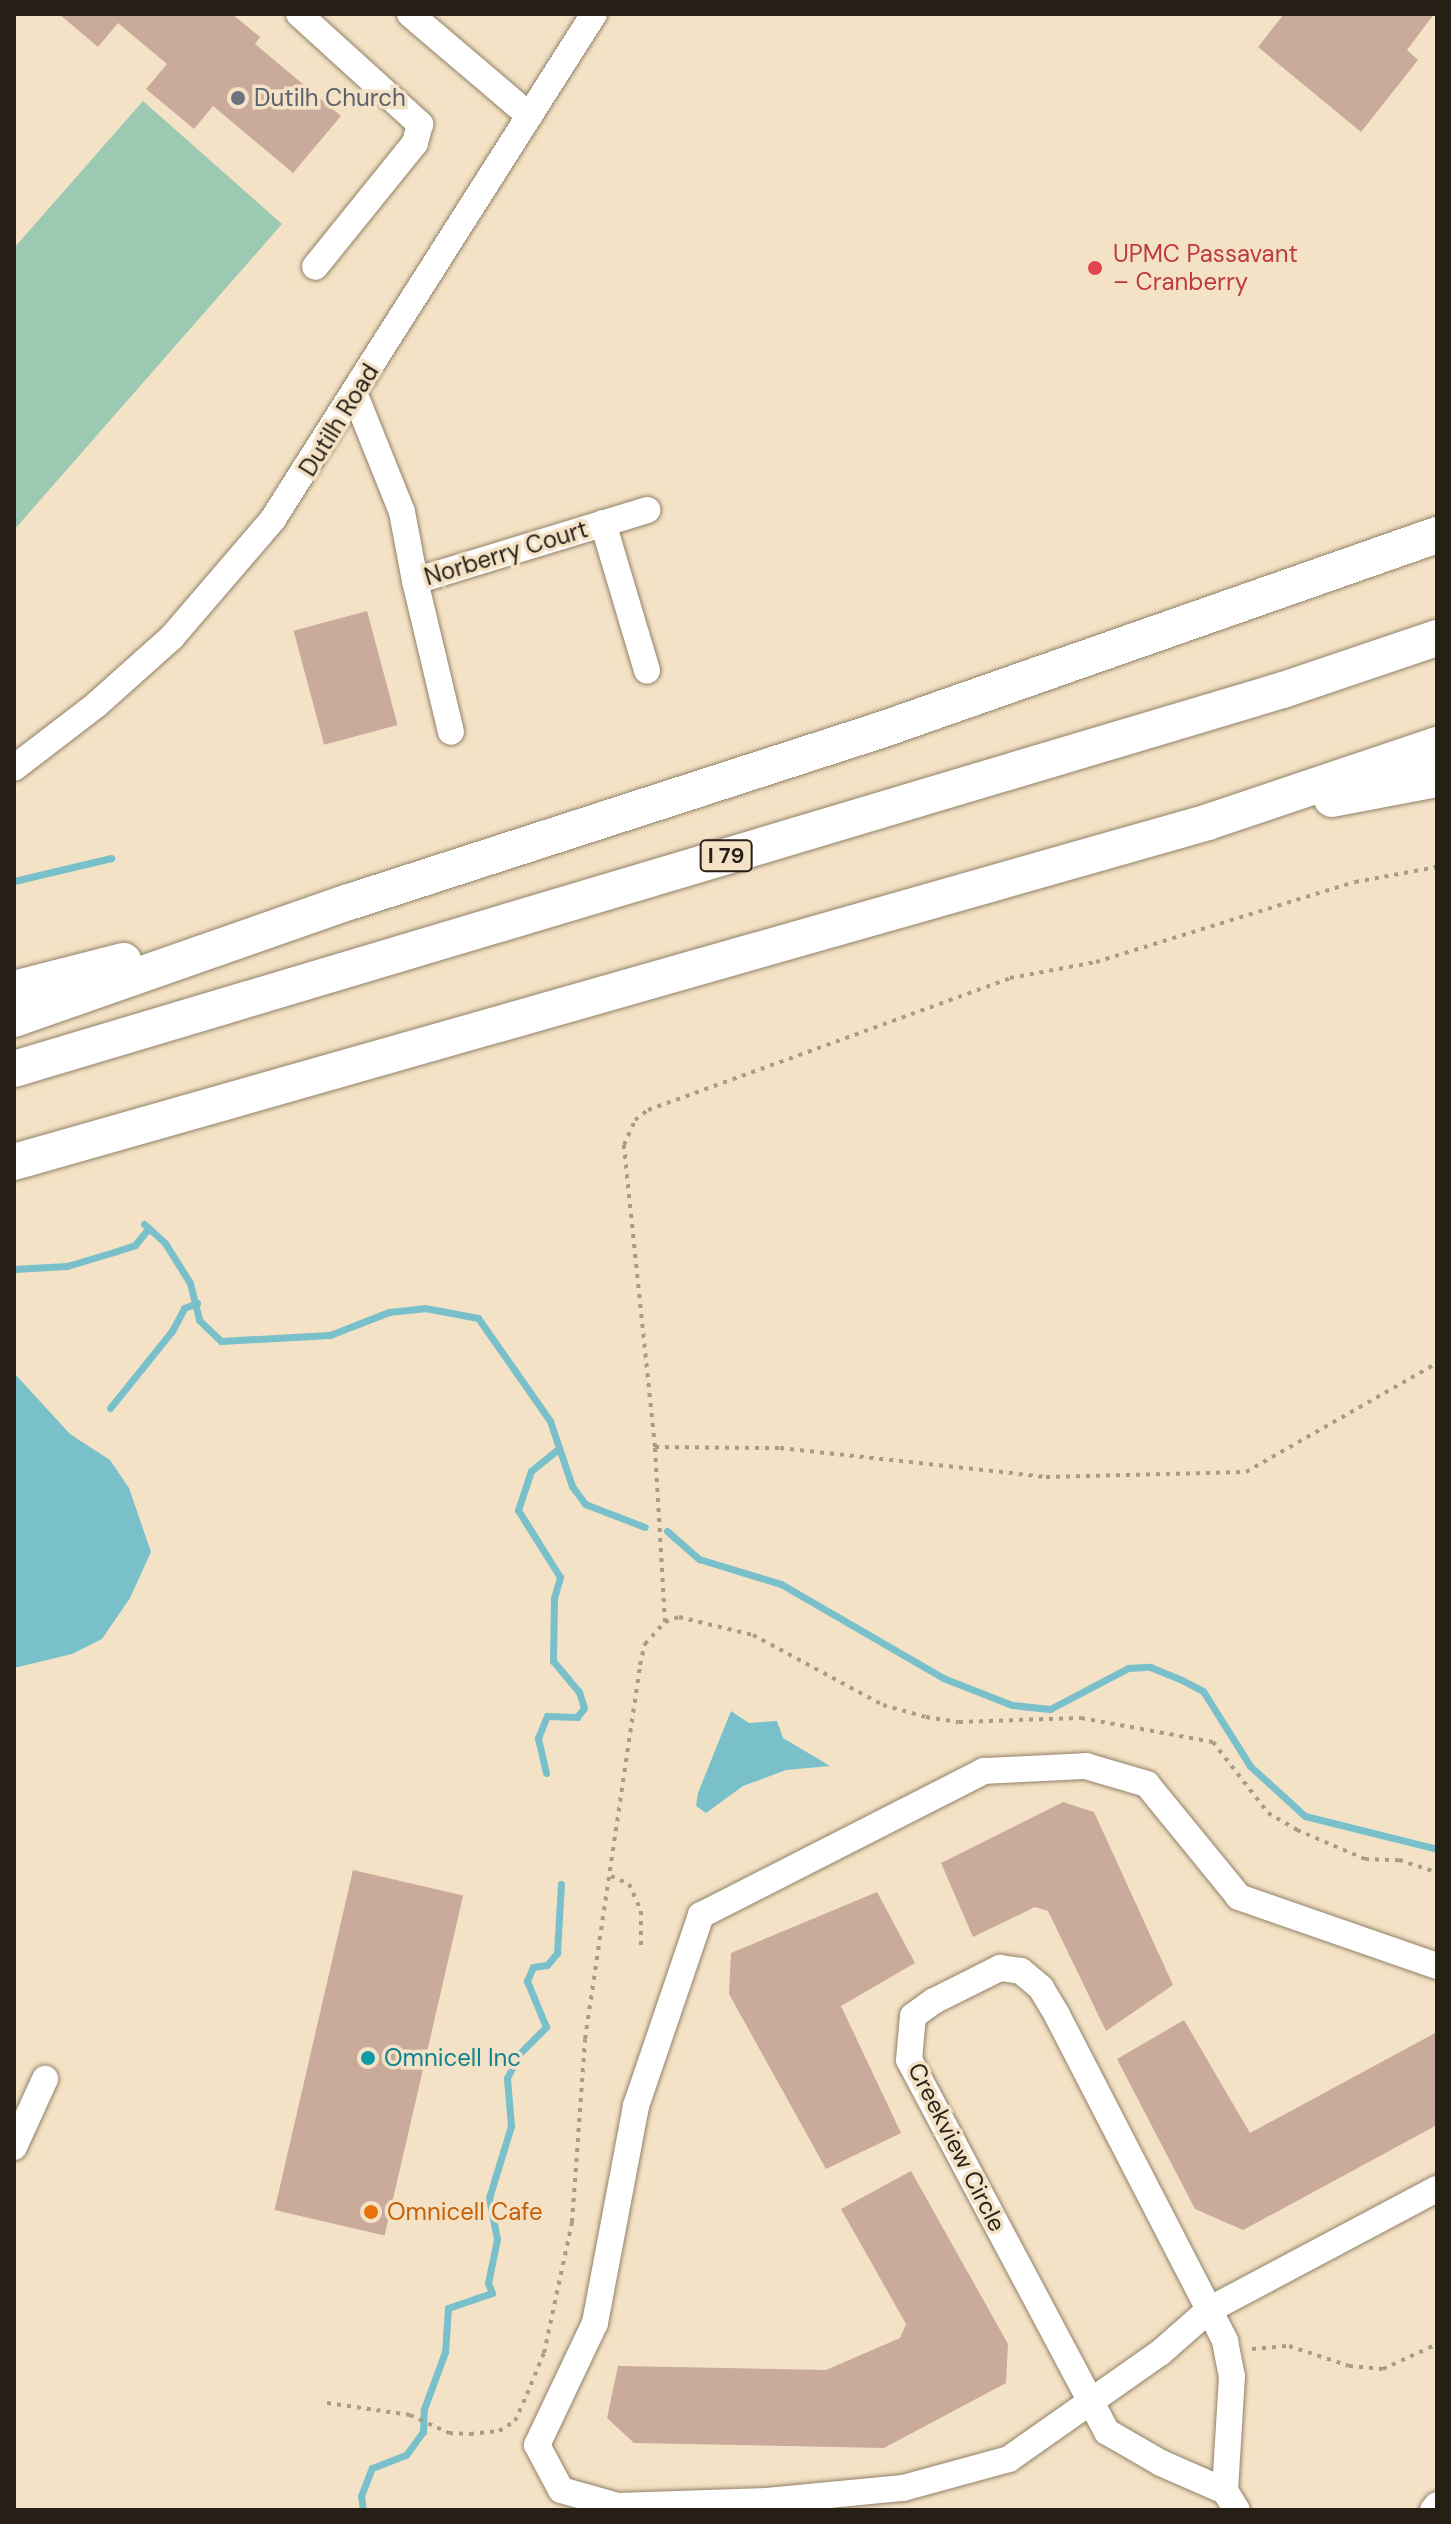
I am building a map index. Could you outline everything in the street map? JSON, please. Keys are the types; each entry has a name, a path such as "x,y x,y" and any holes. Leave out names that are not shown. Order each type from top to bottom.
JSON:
{"highway":[{"path":"1331,570 1437,518"},
{"path":"14,1019 349,902 881,730 1437,535"},
{"name":"I 79","path":"14,1069 1283,690 1437,638"},
{"path":"14,1162 1208,822 1437,745"},
{"path":"1208,822 1437,779"},
{"path":"14,989 349,902"}],"street":[{"path":"410,14 530,116"},
{"name":"Dutilh Road","path":"14,768 96,705 208,599 303,478 594,14"},
{"path":"314,18 420,124 415,143 315,267"},
{"name":"Norberry Court","path":"355,395 402,512 415,581 647,510"},
{"path":"603,523 647,671"},
{"path":"415,581 451,732"},
{"path":"1437,1966 1239,1897 1147,1784 1086,1766 984,1771 701,1915 636,2106 595,2323 537,2445 561,2490 618,2506 767,2501 903,2488 1009,2459 1052,2426 1092,2404 1209,2310 1437,2189"},
{"name":"Creekview Circle","path":"1000,1968 1021,1971 1041,1988 1209,2310 1225,2341 1232,2376 1231,2500 1107,2432 909,2060 913,2016 1000,1968"},
{"path":"14,2147 45,2079"},
{"path":"1433,2510 1437,2505"}],"path":[{"path":"665,1622 655,1447 624,1145 635,1120 648,1110 1010,978 1096,962 1355,882 1437,867"},
{"path":"655,1447 780,1448 1046,1477 1246,1472 1437,1363"},
{"path":"327,2403 410,2415 449,2433 499,2431 515,2421 544,2353 572,2222 585,2039 640,1665 645,1644 665,1622 679,1617 753,1635 883,1705 926,1717 959,1722 1081,1718 1213,1742 1268,1813 1297,1830 1365,1859 1399,1860 1437,1872"},
{"path":"611,1876 629,1884 641,1911 641,1946"},
{"path":"1244,2349 1289,2346 1349,2366 1383,2369 1437,2344"}],"green space":[{"path":"143,101 282,224 14,530 14,248"}],"water":[{"path":"14,1373 70,1434 110,1460 129,1488 151,1552 130,1598 102,1639 72,1654 14,1668"},
{"path":"731,1711 749,1723 777,1721 783,1738 830,1766 786,1770 743,1786 706,1813 696,1806 698,1793"}],"building":[{"name":"Dutilh Church","path":"59,14 232,14 260,37 255,44 341,116 293,173 213,106 194,129 146,89 167,64 118,23 98,47"},
{"path":"1284,14 1434,14 1407,50 1418,60 1361,132 1258,47"},
{"path":"367,611 398,725 324,745 294,631"},
{"path":"1063,1802 1094,1812 1173,1985 1106,2031 1048,1911 1035,1907 973,1937 941,1863"},
{"name":"Omnicell Inc","path":"353,1870 463,1895 385,2235 274,2210"},
{"path":"877,1892 915,1963 841,2006 901,2133 826,2169 729,1994 731,1953"},
{"path":"1184,2020 1250,2133 1437,2032 1437,2125 1243,2230 1195,2209 1117,2059"},
{"path":"911,2171 1008,2344 1006,2383 884,2448 634,2443 607,2418 618,2366 826,2370 900,2338 906,2324 841,2209"}],"waterway":[{"path":"14,881 111,858"},
{"path":"144,1224 165,1243 190,1283 199,1320 221,1341 330,1335 389,1312 425,1308 478,1318 550,1421 572,1486 585,1504 645,1527"},
{"path":"14,1269 67,1266 114,1252 135,1245 149,1228"},
{"path":"110,1408 172,1331 184,1308 197,1303"},
{"path":"546,1773 538,1738 547,1716 577,1717 584,1708 579,1692 553,1661 554,1598 560,1577 518,1510 531,1471 557,1450"},
{"path":"667,1531 699,1559 781,1584 943,1678 1012,1705 1050,1709 1128,1668 1150,1667 1180,1679 1203,1691 1250,1766 1305,1816 1437,1849"},
{"path":"363,2510 361,2496 372,2468 406,2455 423,2432 424,2409 445,2352 448,2308 492,2293 488,2283 497,2239 489,2198 511,2126 507,2078 520,2053 546,2027 527,1981 533,1967 547,1965 557,1953 561,1884"}],"place":[{"name":"Dutilh Church","path":"238,98"},
{"name":"UPMC Passavant – Cranberry","path":"1095,268"},
{"name":"Omnicell Inc","path":"368,2058"},
{"name":"Omnicell Cafe","path":"371,2212"}]}
